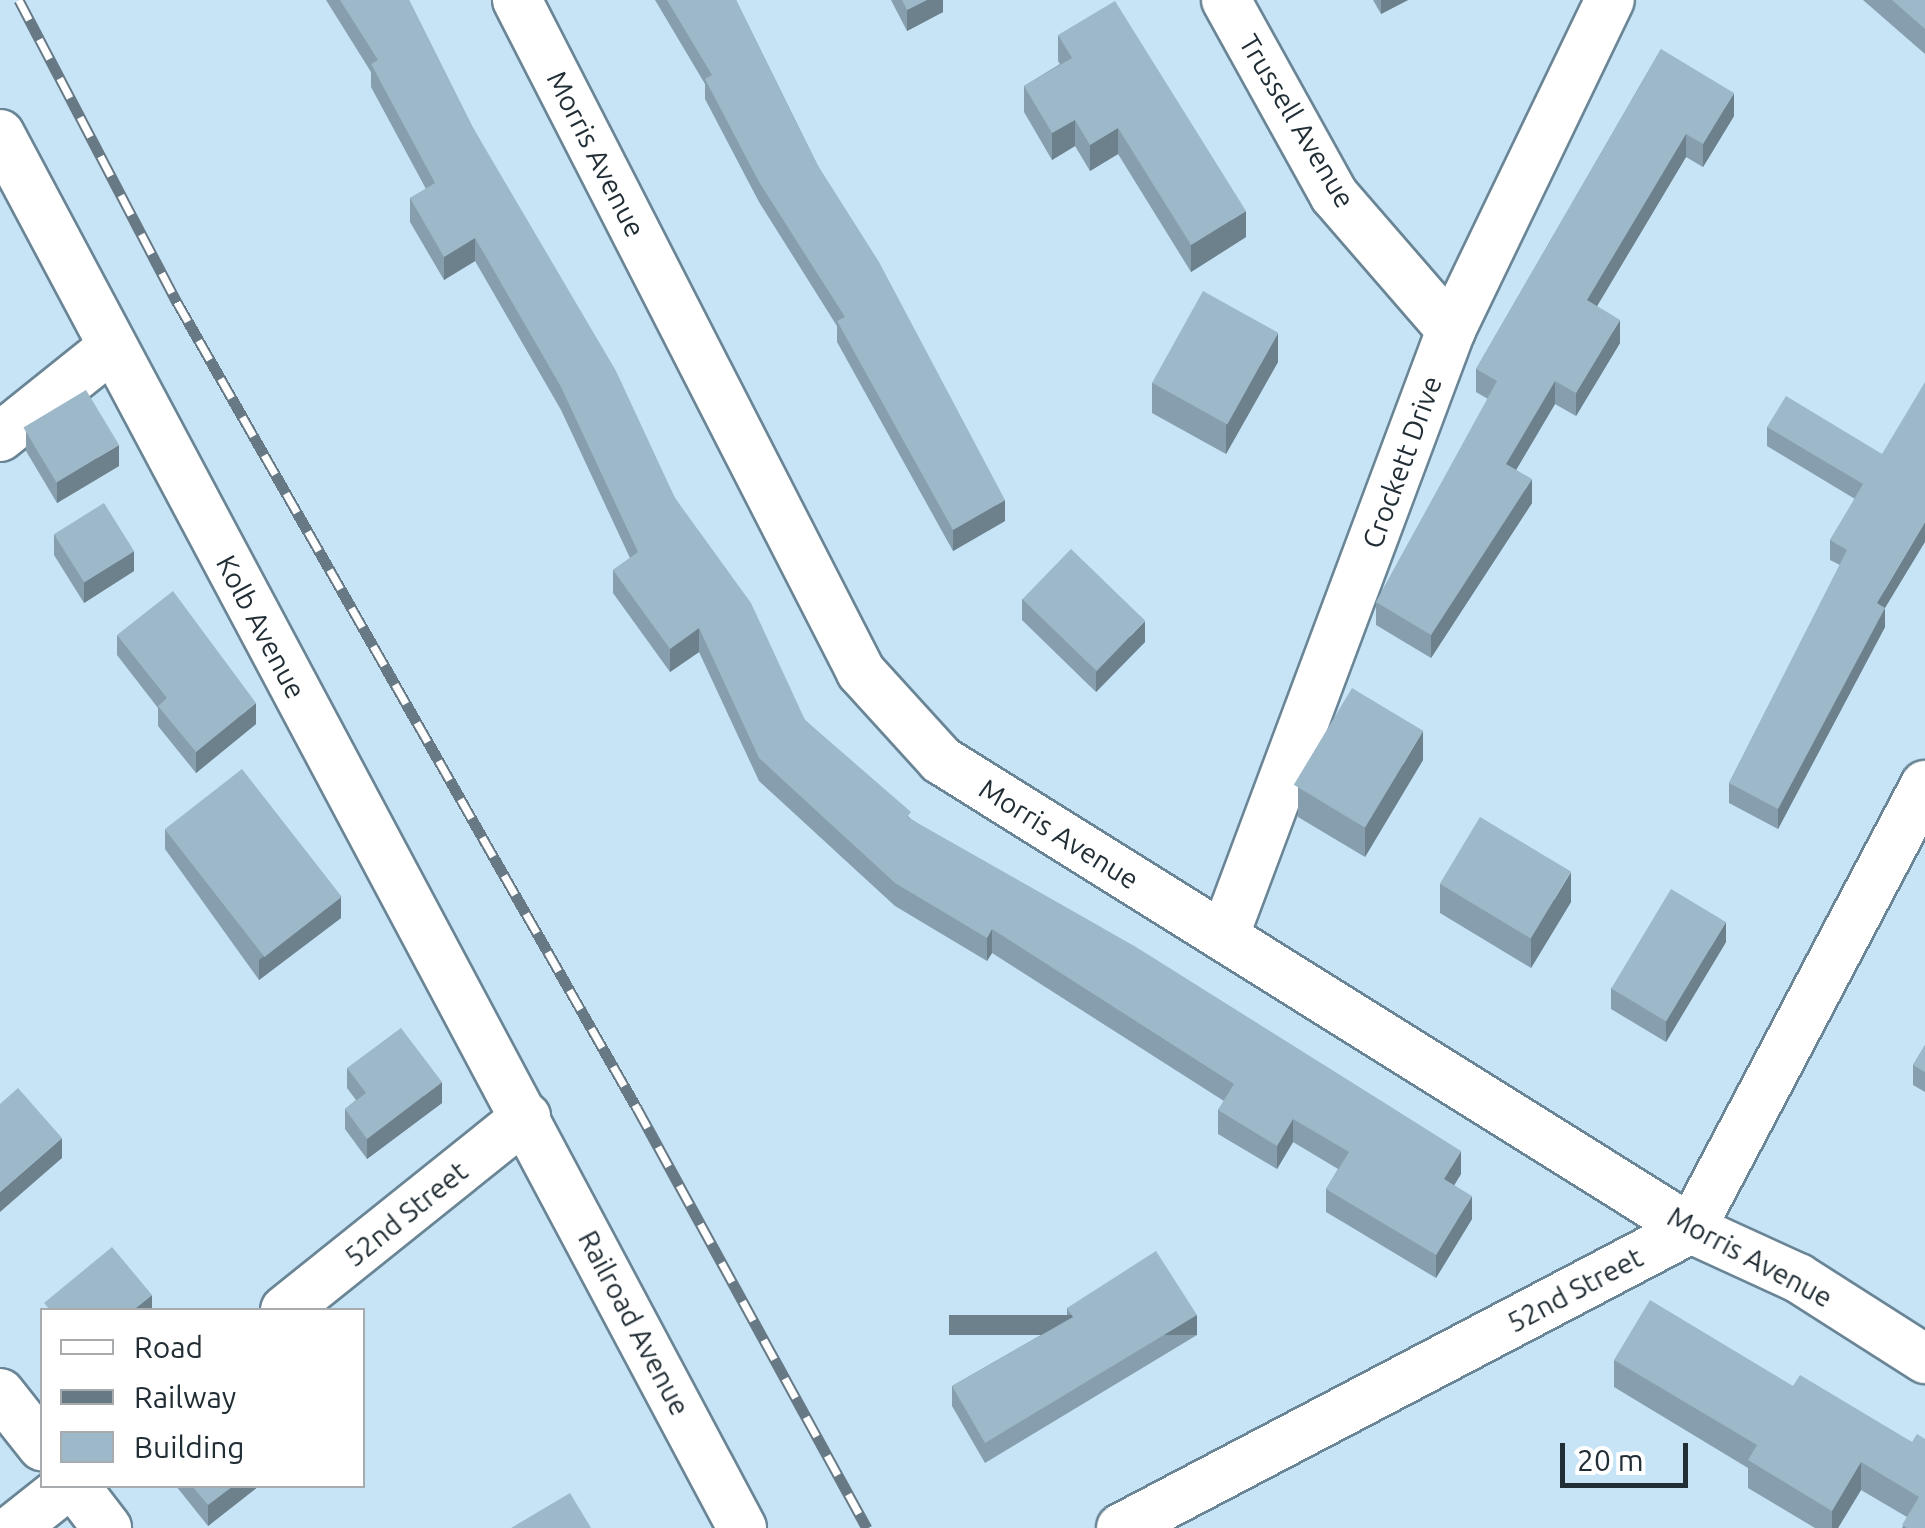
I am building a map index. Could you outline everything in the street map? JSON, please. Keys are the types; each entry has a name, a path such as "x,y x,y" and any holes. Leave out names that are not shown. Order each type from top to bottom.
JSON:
{"street":[{"name":"Morris Avenue","path":"516,0 862,672 941,760 1691,1229 1798,1278 1925,1359"},
{"name":"Trussell Avenue","path":"1226,0 1334,195 1451,330"},
{"name":"Crockett Drive","path":"1224,938 1451,330 1610,0"},
{"name":"Kolb Avenue","path":"0,134 110,349 526,1118"},
{"path":"0,437 110,349"},
{"path":"1691,1229 1925,785"},
{"name":"52nd Street","path":"288,1308 526,1118"},
{"name":"Railroad Avenue","path":"526,1118 742,1528"},
{"name":"52nd Street","path":"1121,1528 1691,1229"},
{"path":"0,1393 40,1443"},
{"path":"14,1528 68,1488"},
{"path":"73,1488 107,1528"}],"building":[{"path":"340,0 409,0 472,126 616,371 675,498 751,603 805,720 911,812 907,817 1136,947 1461,1151 1444,1179 1472,1196 1436,1255 1326,1189 1349,1152 1293,1119 1277,1146 1218,1110 1234,1084 992,929 987,938 895,883 759,758 699,628 670,649 613,570 638,552 561,387 475,238 444,257 410,198 435,183 371,64 378,60"},
{"path":"667,0 736,0 817,164 879,262 1005,500 953,530 837,321 845,317 759,182 705,79 712,75"},
{"path":"902,0 927,0 907,10"},
{"path":"1892,0 1925,0 1925,29"},
{"path":"1115,1 1246,211 1191,245 1118,128 1090,145 1075,120 1052,133 1024,86 1072,58 1058,35"},
{"path":"1661,49 1734,93 1703,144 1686,134 1587,300 1620,320 1576,393 1555,381 1506,464 1532,479 1431,635 1376,602 1497,381 1476,369"},
{"path":"1203,291 1278,333 1227,425 1152,383"},
{"path":"1925,382 1925,522 1877,603 1885,608 1778,809 1729,783 1847,550 1830,540 1863,484 1767,427 1786,396 1882,454"},
{"path":"86,390 119,445 56,482 23,428"},
{"path":"104,503 134,551 84,583 54,534"},
{"path":"1071,549 1145,621 1096,671 1022,599"},
{"path":"173,591 256,703 196,752 158,706 167,698 117,635"},
{"path":"1352,688 1423,731 1365,828 1294,785"},
{"path":"242,769 342,897 265,957 165,829"},
{"path":"1480,817 1571,872 1531,938 1440,884"},
{"path":"1671,889 1726,922 1666,1021 1611,988"},
{"path":"401,1028 442,1082 367,1139 345,1109 366,1093 347,1068"},
{"path":"1925,1045 1925,1072 1913,1065"},
{"path":"18,1088 62,1138 0,1192 0,1104"},
{"path":"112,1247 152,1295 136,1308 48,1308 44,1303"},
{"path":"1156,1251 1197,1315 985,1443 952,1386 1073,1317 1067,1308"},
{"path":"1650,1300 1793,1386 1800,1375 1912,1442 1917,1434 1925,1439 1925,1528 1902,1525 1919,1497 1861,1462 1832,1511 1748,1460 1757,1445 1614,1360"},
{"path":"194,1488 230,1488 208,1505"},
{"path":"570,1493 591,1528 511,1528"}],"railway":[{"path":"19,0 177,302 637,1108 867,1528"}]}
